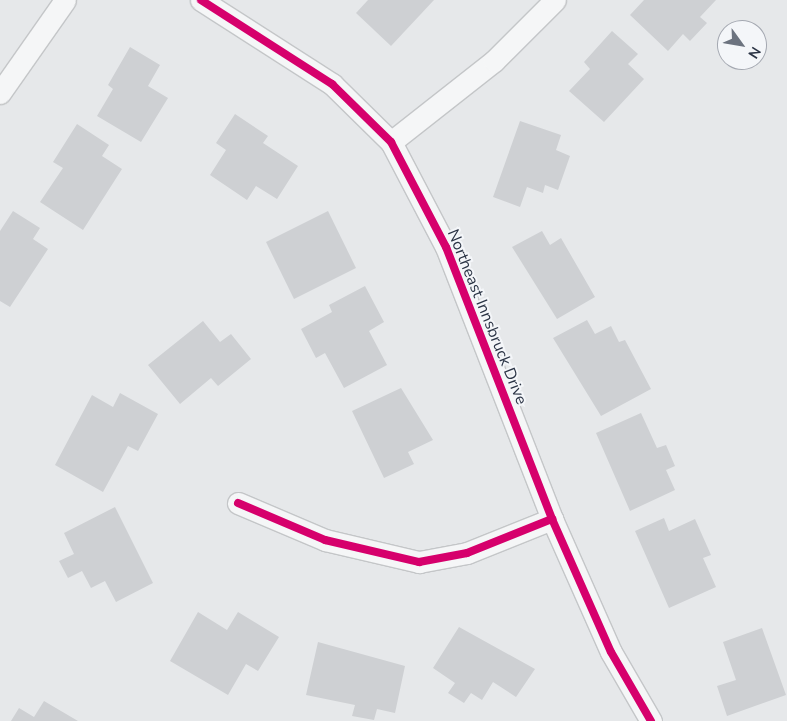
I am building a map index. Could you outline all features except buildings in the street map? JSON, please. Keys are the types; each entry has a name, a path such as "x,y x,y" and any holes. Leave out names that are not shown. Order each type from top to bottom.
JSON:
{"street":[{"path":"0,93 65,0"},
{"name":"Northeast Innsbruck Drive","path":"202,0 332,84 391,142 446,248 552,519 610,652 652,721"},
{"path":"391,142 494,61 555,0"},
{"path":"238,503 325,540 419,562 466,553 552,519"}],"cycle path":[{"path":"201,0 332,84 391,142 446,247 552,519 611,652 651,721"},
{"path":"238,503 325,540 419,562 467,553 552,519"}]}
